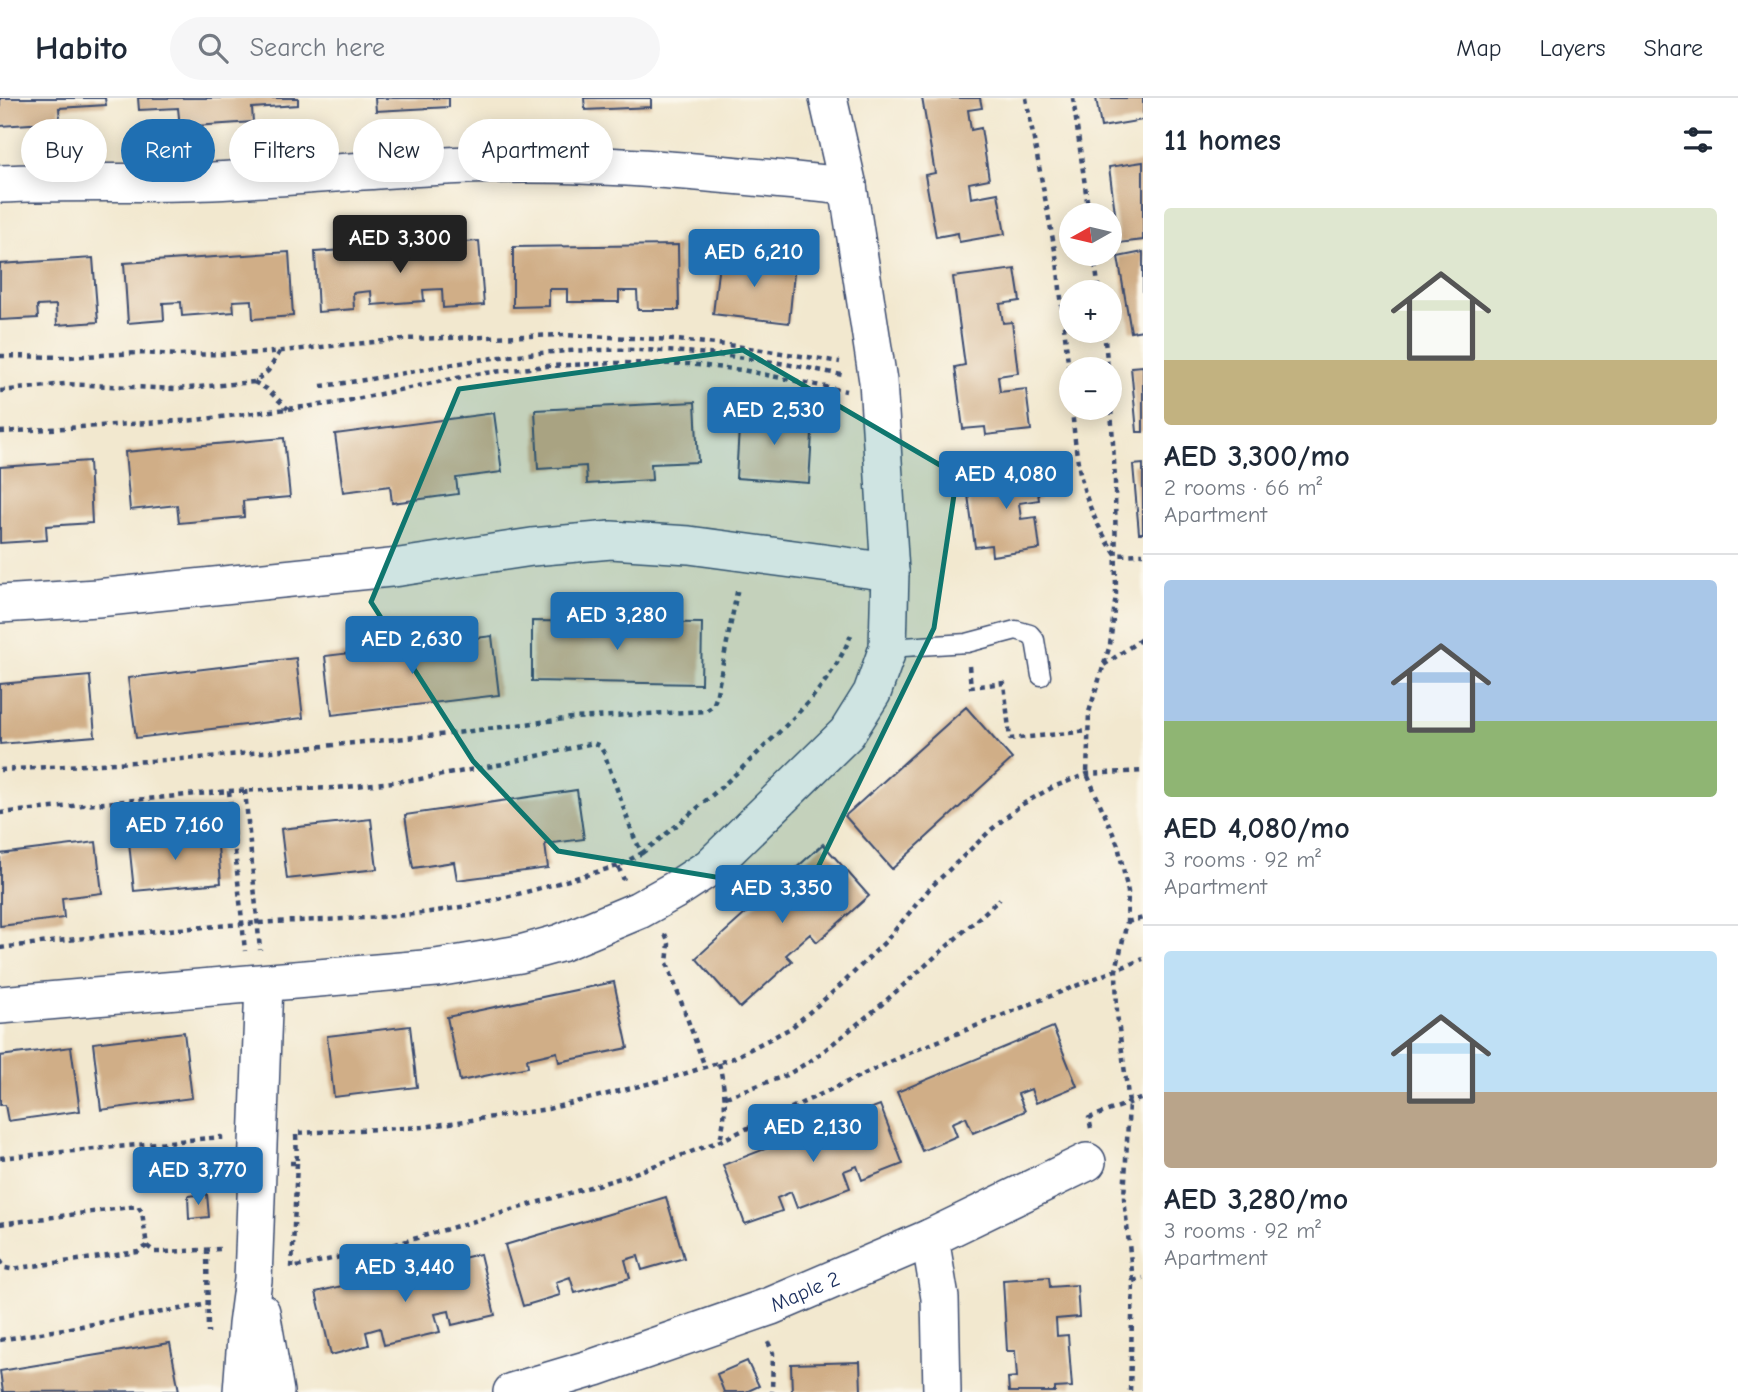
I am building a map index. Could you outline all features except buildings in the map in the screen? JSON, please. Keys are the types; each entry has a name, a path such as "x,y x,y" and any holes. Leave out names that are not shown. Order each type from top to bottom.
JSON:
{"street":[{"path":"0,1005 478,963 560,943 639,910 709,867 831,750 861,714 881,671 888,649 890,572 866,379 848,186 828,98"},
{"path":"0,184 208,181 525,164 600,166 848,186"},
{"path":"0,604 97,598 400,568 571,542 650,541 890,572"},
{"path":"242,1392 253,1280 257,1164 256,984"},
{"name":"Maple 2","path":"512,1392 596,1379 930,1238 1087,1162"},
{"path":"930,1238 940,1298 942,1392"},
{"path":"253,1280 275,1392"}],"lane":[{"path":"888,649 967,643 1023,631 1035,640 1041,676"}],"path":[{"path":"1026,98 1057,261 1067,357"},
{"path":"1073,98 1087,203"},
{"path":"0,356 68,358 137,353 179,355 279,352 441,337 621,337 736,346 795,354 853,365 866,379"},
{"path":"321,386 358,382 453,364 569,350 700,353 764,360 866,379"},
{"path":"0,391 65,384 177,389 254,382 268,371 279,352"},
{"path":"0,432 196,420 288,409 337,403 477,374 547,366 618,363 689,365 742,370 856,393 866,379"},
{"path":"254,382 267,389 288,409"},
{"path":"1073,420 1081,484 1095,522 1116,555"},
{"path":"1112,420 1116,594 1110,645 1089,712 1087,774 1118,845 1128,892 1127,922 1116,970 1117,1014 1129,1104 1124,1198 1133,1281 1130,1392"},
{"path":"0,770 199,758 448,734 572,718 706,711 713,706 716,698 743,552"},
{"path":"1116,555 1143,554"},
{"path":"0,948 242,924 382,917 443,910 494,900 618,866 642,853 698,809 810,702 840,661 855,627"},
{"path":"1104,665 1143,638"},
{"path":"967,643 971,687 1004,683 1010,739 1088,731"},
{"path":"0,813 229,791 337,788 420,779 503,764 593,743 600,746 604,753 642,853"},
{"path":"1143,771 1087,774 1053,787 1021,805 930,888 885,942 791,1028 733,1058 671,1078 548,1109 423,1127 296,1133 292,1268 393,1245 624,1177 720,1141 916,1050 1143,959"},
{"path":"245,790 258,923 256,984"},
{"path":"229,791 242,924 256,984"},
{"path":"618,866 649,935 662,928 669,944 667,963 705,1067"},
{"path":"726,1097 787,1074 815,1058 881,1005 1000,900"},
{"path":"1127,922 1143,918"},
{"path":"719,1063 726,1097 720,1141"},
{"path":"1087,1162 1098,1157 1088,1118 1142,1100"},
{"path":"0,1158 220,1137 220,1165 297,1163"},
{"path":"0,1224 138,1206 142,1212 147,1246 155,1252 222,1249 222,1237"},
{"path":"0,1260 5,1268 11,1269 138,1252 147,1246"},
{"path":"207,1250 208,1342"},
{"path":"1133,1281 1143,1278"},
{"path":"0,1340 209,1304"},
{"path":"753,1312 773,1353 772,1392"}],"highlighted area":[{"path":"743,350 957,475 934,628 806,892 558,851 473,761 371,602 459,389"}]}
